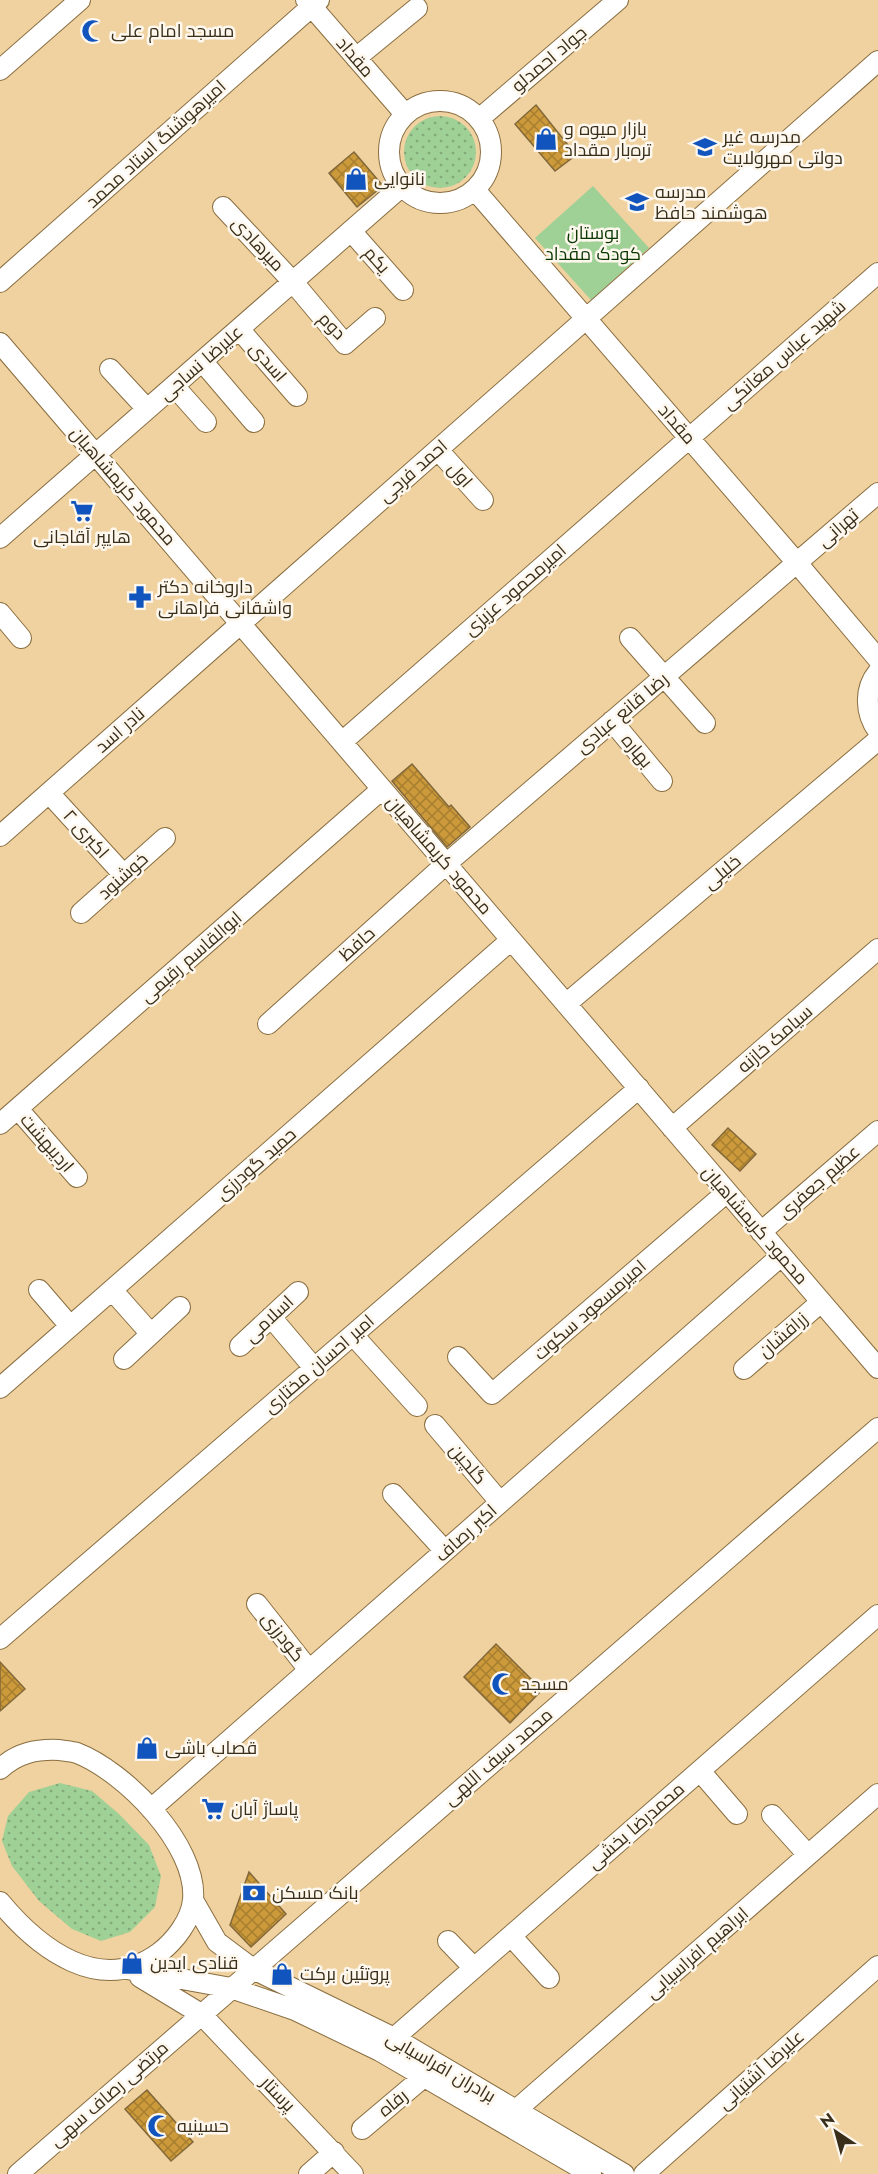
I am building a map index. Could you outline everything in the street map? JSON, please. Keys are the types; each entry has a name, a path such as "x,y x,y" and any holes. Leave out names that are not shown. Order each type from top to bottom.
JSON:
{"street":[{"path":"0,70 80,0"},
{"name":"مقداد","path":"312,2 356,58 405,114"},
{"name":"امیرهوشنگ استاد محمد","path":"0,282 312,2"},
{"name":"جواد احمدلو","path":"479,119 610,3"},
{"path":"356,58 417,8"},
{"name":"احمد فرجی","path":"240,624 878,61"},
{"path":"435,101 451,102 466,108 479,119 488,132 491,147 490,163 484,178 474,190 461,199 445,204 429,203 414,197 401,187 392,174 388,158 392,134 405,114 419,105 435,101"},
{"name":"علیرضا نساجی","path":"0,538 401,187"},
{"name":"مقداد","path":"474,190 878,659"},
{"name":"میرهادی","path":"223,207 293,282"},
{"name":"یکم","path":"351,231 403,290"},
{"name":"شهید عباس مغانکی","path":"689,438 878,273"},
{"name":"دوم","path":"293,282 345,344 375,318"},
{"name":"اسدی","path":"239,329 297,396"},
{"name":"محمود کریمشاهیان","path":"0,343 781,1256 821,1302 874,1354"},
{"path":"202,361 254,422"},
{"path":"110,369 147,410"},
{"path":"174,386 206,422"},
{"name":"امیرمحمود عزیزی","path":"342,742 689,438"},
{"name":"اول","path":"438,450 483,500"},
{"name":"تهرانی","path":"797,563 878,493"},
{"name":"رضا قانع عبادی","path":"446,864 797,563"},
{"path":"0,613 21,638"},
{"name":"نادر اسد","path":"0,836 240,624"},
{"path":"630,638 705,723"},
{"path":"878,672 873,678 868,693 868,709 878,731"},
{"name":"بهاره","path":"612,721 662,782"},
{"name":"خلیلی","path":"566,1004 878,740"},
{"name":"ابوالقاسم رقیمی","path":"0,1124 382,789"},
{"name":"اکبری ۲","path":"49,793 124,875"},
{"name":"خوشنود","path":"81,913 165,838"},
{"name":"حافظ","path":"268,1024 446,864"},
{"name":"حمید گودرزی","path":"0,1388 511,940"},
{"name":"سیامک خازنه","path":"672,1128 878,949"},
{"name":"امیر احسان مختاری","path":"0,1639 639,1088"},
{"name":"اردیبهشت","path":"18,1109 77,1177"},
{"name":"عظیم جعفری","path":"761,1232 878,1131"},
{"name":"امیرمسعود سکوت","path":"458,1357 492,1394 728,1192"},
{"name":"اکبر رصاف","path":"151,1809 781,1256"},
{"path":"39,1290 70,1326"},
{"path":"112,1290 151,1334"},
{"name":"اسلامی","path":"240,1346 298,1292"},
{"name":"زرافشان","path":"744,1369 821,1302"},
{"path":"124,1359 180,1307"},
{"path":"271,1317 314,1368"},
{"path":"353,1335 417,1406"},
{"name":"گلچین","path":"435,1425 500,1502"},
{"name":"محمد سیف اللهی","path":"231,1988 878,1428"},
{"path":"393,1494 445,1551"},
{"name":"گودرزی","path":"257,1604 309,1671"},
{"name":"محمدرضا بخشی","path":"394,2038 878,1615"},
{"path":"0,1769 21,1755 41,1749 75,1752 110,1770 151,1809 181,1849 190,1876 193,1900 184,1925 170,1945 150,1960 127,1969 104,1971 82,1965 46,1948 7,1924 0,1902"},
{"path":"700,1771 737,1814"},
{"name":"ابراهیم افراسیابی","path":"508,2116 878,1794"},
{"path":"772,1815 808,1855"},
{"name":"برادران افراسیابی","path":"193,1900 217,1942 253,1969 394,2038 431,2071"},
{"path":"511,1936 549,1978"},
{"path":"448,1941 474,1968"},
{"name":"علیرضا آشتیانی","path":"644,2174 878,1966"},
{"name":"برادران افراسیابی","path":"127,1969 231,1988 295,2010 380,2051 431,2071 508,2116 624,2174"},
{"name":"پرستار","path":"127,1969 201,2014 353,2174"},
{"name":"مرتضی رصاف سهی","path":"18,2174 231,1988"},
{"name":"رفاه","path":"362,2129 431,2071"},
{"name":"برادران افراسیابی","path":"508,2116 591,2174"},
{"path":"309,2174 334,2152"}],"green space":[{"path":"440,116 454,119 466,126 473,138 476,152 473,166 466,178 454,185 440,188 426,185 414,178 407,166 404,152 407,138 414,126 426,119"},
{"name":"بوستان کودک مقداد","path":"593,186 649,248 591,300 535,238"},
{"path":"60,1783 92,1791 119,1814 149,1845 161,1876 155,1907 130,1932 101,1941 72,1929 39,1901 12,1866 2,1841 8,1816 29,1792"}],"building":[{"name":"بازار میوه و تره‌بار مقداد","path":"536,105 576,155 555,171 515,124"},
{"name":"نانوایی","path":"354,152 383,186 357,207 329,173"},
{"path":"412,764 449,807 451,805 470,827 447,847 392,781"},
{"path":"728,1128 756,1154 740,1171 712,1145"},
{"name":"مسجد","path":"496,1644 542,1690 510,1723 464,1677"},
{"path":"0,1662 25,1689 0,1711"},
{"name":"بانک مسکن","path":"249,1872 286,1914 251,1947 230,1925"},
{"name":"حسینیه","path":"147,2090 193,2142 171,2161 125,2109"}],"place":[{"name":"مسجد امام علی","path":"93,31"},
{"name":"بازار میوه و تره‌بار مقداد","path":"546,139"},
{"name":"مدرسه غیر دولتی مهرولایت","path":"705,147"},
{"name":"نانوایی","path":"356,179"},
{"name":"مدرسه هوشمند حافظ","path":"637,202"},
{"name":"هایپر آقاجانی","path":"82,511"},
{"name":"داروخانه دکتر واشقانی فراهانی","path":"140,597"},
{"name":"مسجد","path":"503,1684"},
{"name":"قصاب باشی","path":"147,1748"},
{"name":"پاساژ آبان","path":"213,1809"},
{"name":"بانک مسکن","path":"254,1893"},
{"name":"قنادی ایدین","path":"132,1963"},
{"name":"پروتئین برکت","path":"282,1974"},
{"name":"حسینیه","path":"159,2126"}]}
